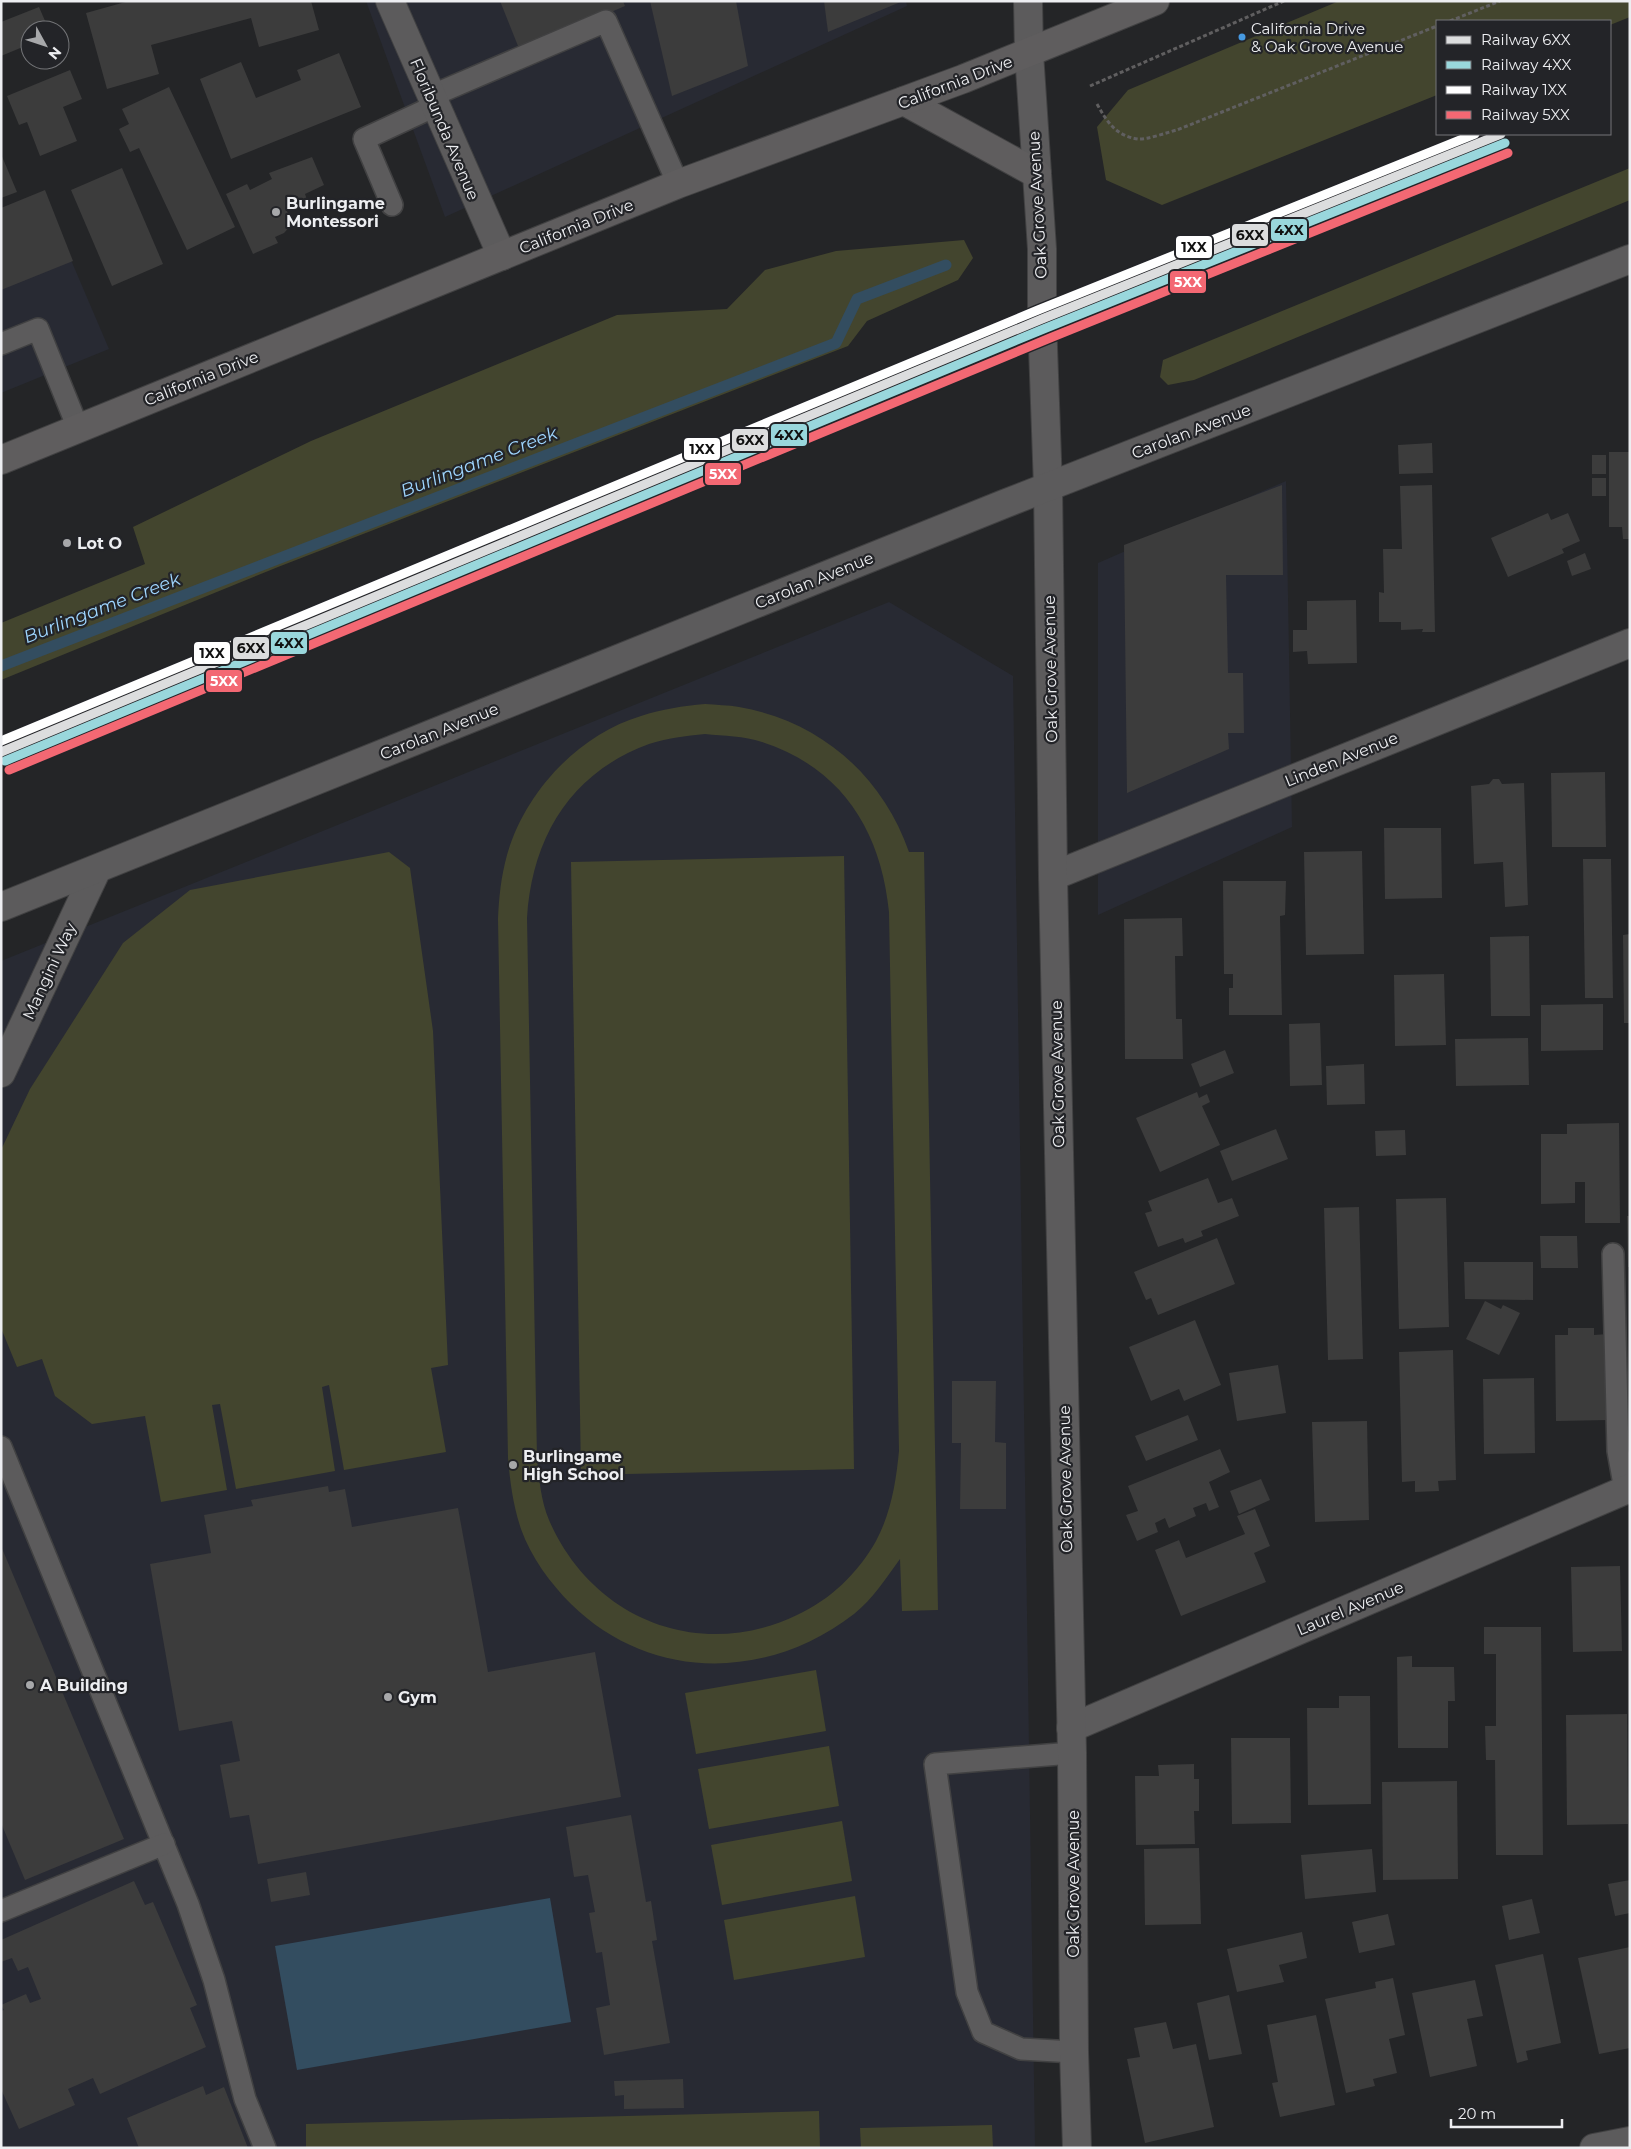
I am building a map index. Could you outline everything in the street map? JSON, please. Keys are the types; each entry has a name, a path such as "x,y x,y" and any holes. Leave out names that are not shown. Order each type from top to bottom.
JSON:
{"main road":[{"name":"California Drive","path":"1,460 678,184 1029,54 1155,1"},
{"path":"904,101 1037,174"}],"street":[{"name":"Floribunda Avenue","path":"390,1 502,256"},
{"name":"Oak Grove Avenue","path":"1028,1 1029,54 1042,249 1042,319 1048,487 1053,876 1071,1741 1076,2148"},
{"name":"Carolan Avenue","path":"1,907 1048,487 1630,259"},
{"name":"Linden Avenue","path":"1053,876 1630,643"},
{"name":"Mangini Way","path":"1,1073 96,869"},
{"name":"Laurel Avenue","path":"1071,1741 1627,1489"},
{"path":"1594,2148 1630,2141"}],"lane":[{"path":"392,205 364,139 433,101 606,21 678,184"},
{"path":"1,344 38,329 78,428"},
{"path":"1613,1254 1618,1451 1627,1489"},
{"path":"1,1447 188,1904 214,1980 245,2099 265,2148"},
{"path":"1071,1741 935,1764 966,1992 983,2032 1021,2049 1074,2052"},
{"path":"1,1911 164,1844"}],"path":[{"path":"1090,86 1284,1"},
{"path":"1452,20 1500,1"},
{"path":"1097,104 1107,122 1118,131 1139,139 1177,130 1436,26"}],"shaded area":[{"path":"366,1 906,1 907,6 445,217"},
{"path":"42,192 109,349 1,393 1,209"},
{"path":"1286,481 1292,827 1098,915 1098,563"},
{"name":"Burlingame High School","path":"889,602 1013,676 1035,2148 1,2148 1,961"}],"green space":[{"path":"1339,1 1630,1 1630,17 1611,25 1611,20 1436,20 1436,95 1162,205 1106,180 1097,127 1128,90"},
{"path":"1630,168 1630,200 1194,380 1168,385 1160,377 1163,360"},
{"path":"964,240 973,258 958,280 867,321 848,346 278,567 1,680 1,623 145,564 133,527 311,441 617,315 727,309 765,270 836,251"},
{"path":"705,704 735,706 768,714 796,725 821,739 844,756 865,776 897,824 909,852 924,852 938,1610 902,1611 900,1559 879,1588 861,1608 820,1636 785,1652 747,1661 710,1663 673,1659 636,1648 602,1630 571,1604 549,1578 530,1550 518,1520 512,1494 508,1458 498,919 503,871 515,832 541,788 557,769 596,737 618,725 657,711","holes":["705,734 755,740 790,753 814,768 835,786 852,806 866,829 877,855 885,883 889,912 899,1451 889,1508 886,1519 869,1553 852,1575 821,1602 797,1615 760,1628 723,1634 687,1632 652,1622 621,1606 592,1583 568,1554 549,1520 544,1505 537,1458 527,918 530,889 537,861 547,835 560,812 577,791 597,772 621,757 649,744 677,737"]},
{"path":"389,852 410,868 433,1031 448,1365 431,1368 446,1452 344,1470 329,1385 322,1387 335,1471 236,1489 220,1404 212,1405 227,1490 161,1502 145,1416 92,1424 55,1396 42,1359 17,1367 1,1328 1,1150 30,1089 123,943 190,890"},
{"path":"844,856 854,1469 581,1475 571,862"},
{"path":"816,1670 826,1731 696,1754 685,1693"},
{"path":"829,1746 839,1806 709,1829 698,1769"},
{"path":"842,1821 852,1881 722,1905 711,1845"},
{"path":"855,1896 865,1957 734,1980 724,1920"},
{"path":"819,2111 820,2148 306,2148 306,2124"},
{"path":"992,2125 993,2148 861,2148 860,2128"}],"water":[{"path":"550,1898 571,2022 297,2070 275,1946"}],"building":[{"path":"129,1 311,1 319,30 259,47 251,18 151,45 159,74 107,89 86,13"},
{"path":"500,1 623,1 625,6 520,51"},
{"path":"650,1 736,1 748,66 672,96"},
{"path":"824,1 903,1 828,32"},
{"path":"39,7 45,20 20,20 20,48 1,56 1,22"},
{"path":"339,53 361,107 231,159 200,79 241,62 256,98 301,80 297,70"},
{"path":"70,70 82,99 63,107 77,141 40,156 27,122 19,125 7,96"},
{"path":"169,87 235,227 187,250 139,148 130,152 119,129 129,124 122,109"},
{"path":"1,154 17,192 1,198"},
{"path":"312,157 324,185 305,194 307,200 286,209 293,223 284,233 275,237 278,243 253,254 226,194 247,184 250,190 272,179 269,173"},
{"path":"122,168 163,264 112,286 71,190"},
{"path":"45,190 73,261 1,290 1,208"},
{"path":"1432,443 1433,473 1399,474 1398,445"},
{"path":"1609,452 1630,452 1630,539 1623,539 1622,527 1609,527"},
{"path":"1592,455 1606,455 1606,474 1592,474"},
{"path":"1592,478 1606,478 1606,496 1592,496"},
{"path":"1282,485 1283,575 1226,575 1228,673 1243,673 1244,733 1228,733 1229,749 1127,793 1124,545"},
{"path":"1432,485 1435,632 1422,632 1423,629 1401,630 1401,622 1379,622 1379,592 1384,593 1383,549 1402,549 1400,486"},
{"path":"1548,513 1551,520 1568,513 1580,541 1562,549 1564,553 1508,577 1491,538"},
{"path":"1585,553 1591,569 1572,576 1567,561"},
{"path":"1356,600 1357,663 1308,664 1307,651 1293,652 1293,630 1307,630 1307,601"},
{"path":"1605,772 1606,847 1552,847 1551,773"},
{"path":"1493,779 1499,779 1502,784 1524,783 1528,905 1505,907 1503,862 1474,864 1471,786 1489,784"},
{"path":"1384,828 1441,828 1442,898 1385,899"},
{"path":"1362,851 1364,954 1306,955 1304,852"},
{"path":"1583,859 1611,859 1613,998 1585,998"},
{"path":"1223,881 1286,881 1285,915 1280,916 1282,1015 1229,1015 1229,988 1233,988 1233,974 1224,974"},
{"path":"1182,918 1183,956 1175,956 1176,1019 1182,1019 1183,1059 1125,1059 1124,919"},
{"path":"1630,934 1630,1023 1624,1023 1623,935"},
{"path":"1529,936 1530,1016 1491,1016 1490,937"},
{"path":"1444,974 1446,1045 1395,1046 1394,975"},
{"path":"1603,1004 1603,1050 1541,1051 1541,1005"},
{"path":"1320,1023 1322,1085 1290,1086 1289,1024"},
{"path":"1528,1038 1529,1085 1456,1086 1455,1039"},
{"path":"1225,1050 1234,1073 1200,1087 1191,1064"},
{"path":"1364,1064 1365,1104 1327,1105 1326,1066"},
{"path":"1197,1092 1199,1098 1207,1094 1210,1102 1202,1106 1220,1145 1160,1172 1136,1118"},
{"path":"1619,1123 1620,1223 1585,1223 1585,1182 1575,1182 1575,1203 1541,1204 1541,1134 1567,1134 1567,1124"},
{"path":"1276,1129 1288,1159 1232,1181 1220,1151"},
{"path":"1405,1130 1406,1155 1376,1156 1375,1131"},
{"path":"1208,1178 1218,1203 1232,1198 1239,1216 1201,1231 1203,1236 1185,1243 1183,1238 1158,1247 1145,1213 1152,1211 1148,1201"},
{"path":"1446,1198 1449,1327 1399,1329 1396,1199"},
{"path":"1359,1207 1363,1359 1328,1360 1324,1208"},
{"path":"1627,1216 1630,1216 1630,1267 1628,1267"},
{"path":"1540,1236 1577,1236 1578,1268 1541,1268"},
{"path":"1217,1238 1235,1284 1158,1315 1151,1298 1146,1300 1134,1272"},
{"path":"1464,1262 1533,1262 1533,1300 1465,1299"},
{"path":"1485,1301 1501,1309 1503,1305 1520,1313 1499,1355 1466,1339"},
{"path":"1195,1320 1221,1385 1184,1401 1179,1389 1151,1401 1129,1347"},
{"path":"1568,1328 1594,1328 1594,1335 1608,1334 1609,1420 1556,1421 1555,1335 1568,1335"},
{"path":"1453,1350 1456,1480 1438,1481 1439,1491 1415,1492 1415,1481 1402,1482 1399,1352"},
{"path":"1278,1365 1286,1413 1237,1421 1229,1373"},
{"path":"1534,1378 1535,1453 1484,1454 1483,1379"},
{"path":"952,1381 996,1381 995,1442 1006,1443 1006,1509 960,1509 961,1443 952,1443"},
{"path":"1188,1415 1198,1440 1146,1461 1135,1436"},
{"path":"1367,1421 1369,1520 1315,1522 1312,1422"},
{"path":"1220,1449 1230,1472 1209,1482 1219,1507 1209,1511 1206,1503 1193,1508 1196,1516 1169,1528 1165,1518 1155,1523 1158,1532 1137,1541 1126,1515 1138,1511 1128,1486"},
{"path":"1261,1479 1270,1500 1239,1514 1230,1491"},
{"name":"Gym","path":"328,1486 329,1492 345,1489 352,1527 458,1508 488,1672 595,1652 621,1797 258,1864 249,1815 230,1818 220,1765 240,1761 232,1721 179,1731 150,1564 211,1553 204,1515 253,1506 251,1500"},
{"path":"1255,1509 1270,1546 1254,1553 1266,1582 1181,1616 1155,1550 1179,1540 1186,1558 1245,1534 1237,1516"},
{"name":"A Building","path":"1,1546 124,1839 25,1880 1,1823"},
{"path":"1620,1566 1622,1651 1573,1652 1571,1567"},
{"path":"1484,1627 1541,1627 1543,1855 1496,1855 1495,1760 1486,1760 1485,1726 1496,1726 1496,1654 1484,1654"},
{"path":"1412,1656 1412,1667 1454,1667 1455,1701 1448,1701 1448,1748 1398,1748 1397,1657"},
{"path":"1339,1696 1370,1696 1371,1804 1308,1805 1307,1708 1339,1708"},
{"path":"1627,1714 1628,1824 1567,1825 1566,1715"},
{"path":"1231,1738 1290,1738 1291,1823 1232,1824"},
{"path":"1194,1764 1194,1779 1199,1779 1199,1811 1194,1811 1195,1844 1136,1845 1135,1776 1159,1776 1158,1765"},
{"path":"1457,1781 1458,1879 1383,1880 1382,1782"},
{"path":"631,1815 646,1902 651,1901 657,1940 652,1941 670,2043 604,2055 596,2008 610,2005 602,1952 596,1953 589,1913 595,1912 588,1875 574,1877 566,1827"},
{"path":"1199,1848 1201,1924 1145,1925 1144,1849"},
{"path":"1372,1849 1376,1892 1305,1899 1301,1855"},
{"path":"306,1872 310,1895 271,1902 267,1879"},
{"path":"1630,1880 1630,1913 1615,1916 1608,1884"},
{"path":"134,1881 145,1905 153,1902 197,2005 190,2008 206,2047 100,2094 93,2078 68,2089 75,2105 19,2129 1,2089 1,2011 4,2010 1,2005 26,1994 30,2003 41,1999 28,1967 18,1971 12,1958 1,1962 1,1940"},
{"path":"1532,1899 1540,1933 1509,1940 1502,1906"},
{"path":"1388,1914 1395,1945 1359,1953 1352,1922"},
{"path":"1302,1932 1307,1958 1279,1965 1284,1982 1237,1992 1227,1949"},
{"path":"1630,1947 1630,2048 1599,2054 1578,1958"},
{"path":"1543,1954 1561,2043 1526,2051 1528,2060 1517,2063 1495,1965"},
{"path":"1393,1978 1405,2035 1389,2039 1397,2073 1373,2079 1375,2086 1346,2093 1325,1999 1376,1988 1375,1982"},
{"path":"1475,1980 1483,2016 1467,2019 1477,2066 1430,2077 1412,1993"},
{"path":"1229,1995 1242,2054 1209,2060 1197,2003"},
{"path":"1316,2015 1335,2105 1280,2117 1272,2083 1278,2082 1267,2025"},
{"path":"1166,2022 1173,2049 1196,2044 1214,2127 1145,2143 1127,2059 1140,2057 1134,2028"},
{"path":"683,2079 684,2108 624,2109 624,2095 615,2096 614,2081"},
{"path":"203,2086 206,2095 224,2087 248,2148 139,2148 127,2118"}],"waterway":[{"name":"Burlingame Creek","path":"1,666 836,343 857,299 946,265"}],"rail line":[{"name":"1XX","path":"1,741 1038,310 1473,135"},
{"name":"6XX","path":"1,752 1042,319 1499,135"},
{"name":"4XX","path":"5,761 1046,328 1505,143"},
{"name":"5XX","path":"9,770 1050,338 1508,153"}],"place":[{"name":"California Drive & Oak Grove Avenue","path":"1242,37"},
{"name":"Burlingame Montessori","path":"276,212"},
{"name":"Lot O","path":"67,543"},
{"name":"Burlingame High School","path":"513,1465"},
{"name":"A Building","path":"30,1685"},
{"name":"Gym","path":"388,1697"}]}
